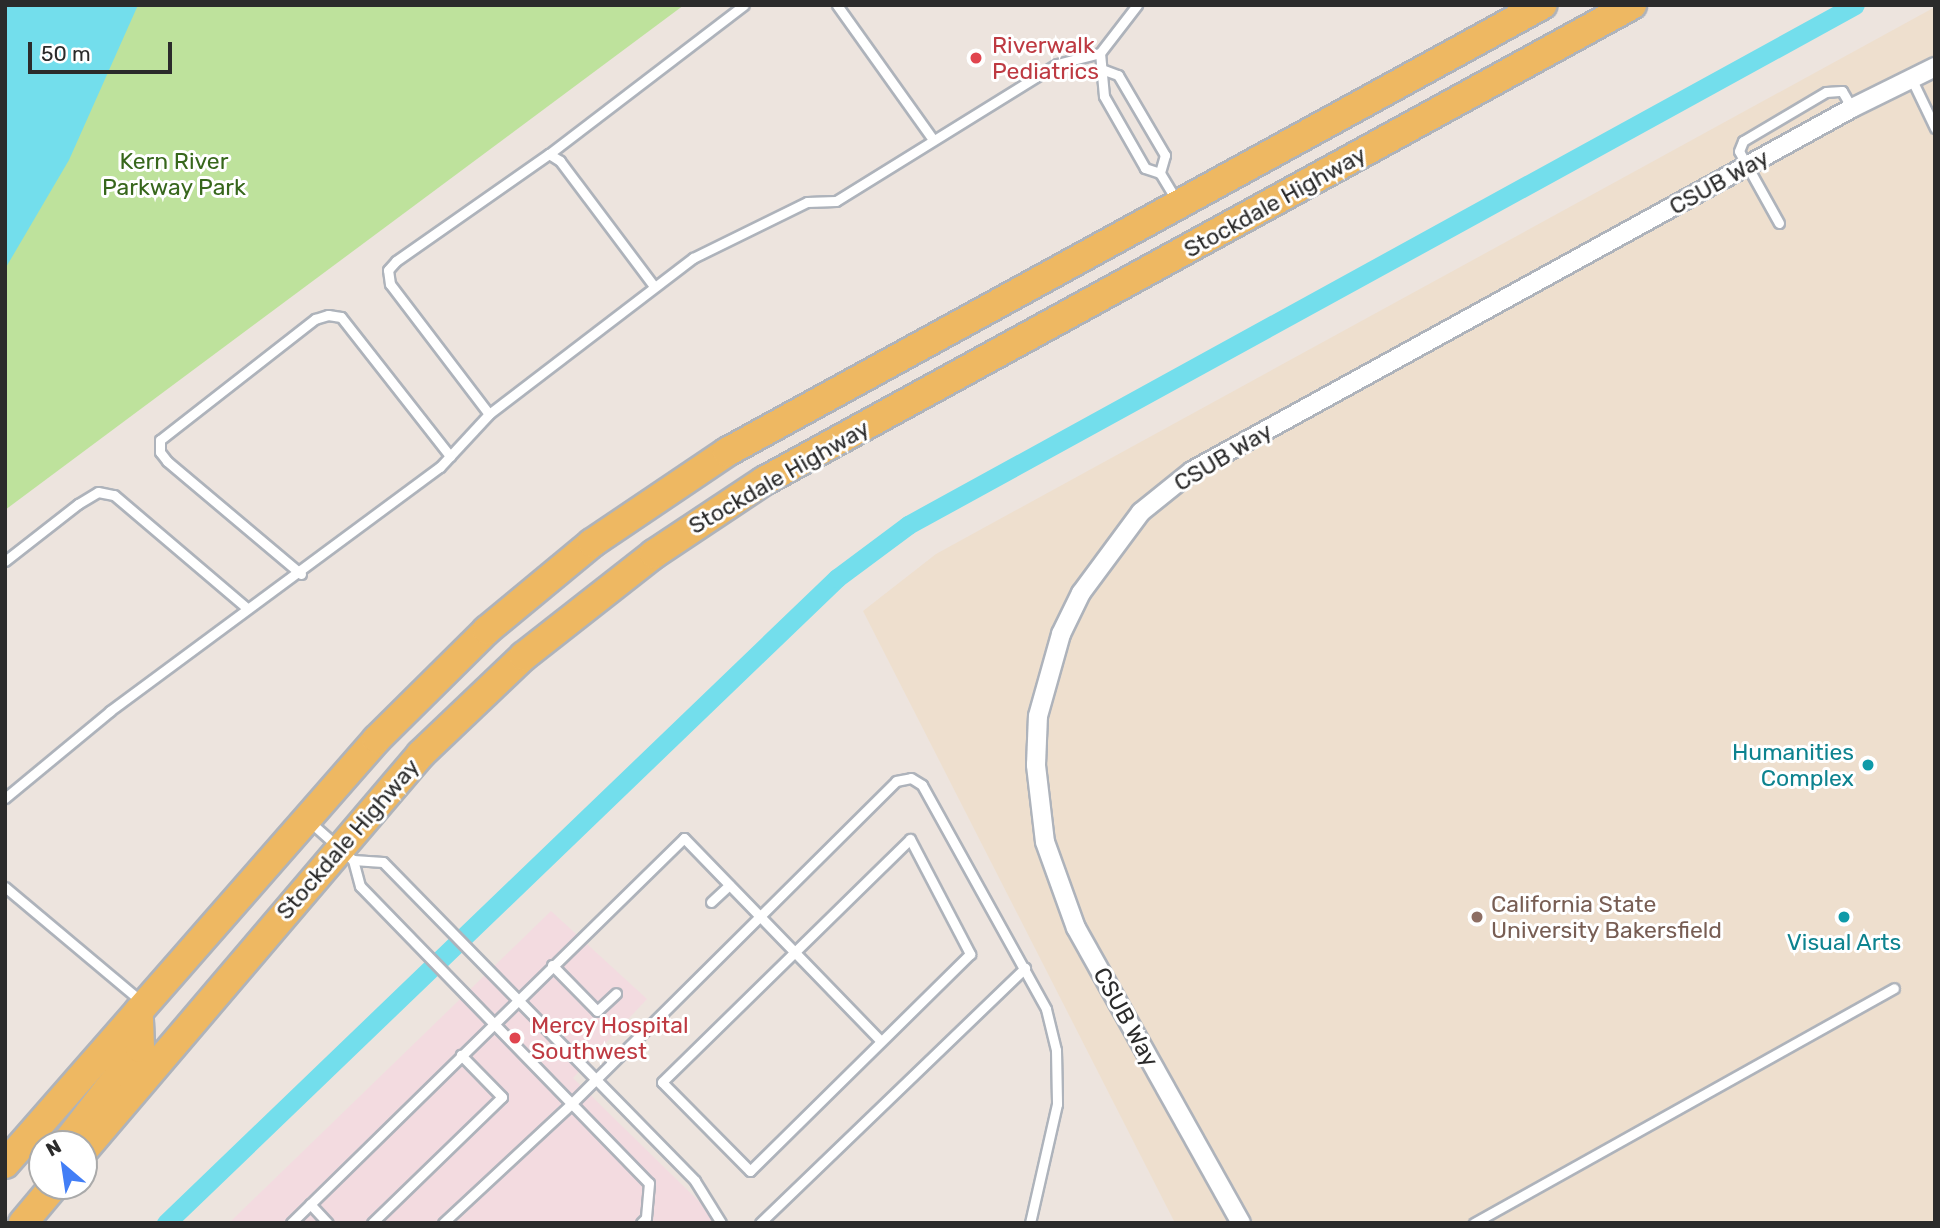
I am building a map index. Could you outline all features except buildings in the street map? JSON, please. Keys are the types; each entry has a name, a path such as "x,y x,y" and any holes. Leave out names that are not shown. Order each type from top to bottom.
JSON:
{"main road":[{"name":"Stockdale Highway","path":"5,1164 377,739 478,639 637,510 727,452 1542,5"},
{"name":"Stockdale Highway","path":"98,1134 346,853 421,754 524,656 592,599 711,514 1632,5"},
{"path":"76,1130 140,1048 142,1007"}],"street":[{"name":"CSUB Way","path":"1241,1223 1060,892 1045,842 1036,765 1038,716 1061,634 1104,558 1142,512 1192,471 1852,108 1928,75"}],"lane":[{"path":"489,414 390,284 388,270 549,154 744,5"},
{"path":"837,5 932,138"},
{"path":"5,797 247,608 301,574 450,456 489,414 693,258 807,202 836,201 932,138 1057,64 1100,53 1137,5"},
{"path":"1100,53 1104,70 1104,96 1145,168 1160,173 1179,204"},
{"path":"1104,70 1118,75 1165,155 1160,173"},
{"path":"1928,75 1935,128"},
{"path":"1779,223 1739,151 1751,133 1826,92 1842,91 1852,108"},
{"path":"549,154 560,162 654,286"},
{"path":"301,574 167,461 160,452 160,440 315,319 328,315 341,317 450,456"},
{"path":"5,561 78,504 98,492 114,495 247,608"},
{"path":"443,1223 596,1080 896,781 911,778 922,785 1046,1009 1056,1050 1057,1104 1030,1223"},
{"path":"307,820 346,853 383,862 695,1181 721,1223"},
{"path":"291,1223 684,838 881,1041"},
{"path":"910,839 970,954 881,1041 750,1171 662,1082 910,839"},
{"path":"346,853 360,886 649,1183 646,1218 641,1223"},
{"path":"710,902 729,885"},
{"path":"5,887 142,1007"},
{"path":"552,965 597,1011 616,993"},
{"path":"760,1223 1024,968"},
{"path":"1474,1223 1894,988"},
{"path":"372,1223 502,1097 461,1055"},
{"path":"310,1204 328,1223"}],"shaded area":[{"name":"California State University Bakersfield","path":"1935,7 1935,1223 1175,1223 863,611 936,554"},
{"name":"Mercy Hospital Southwest","path":"551,911 647,999 573,1078 721,1223 229,1223"}],"green space":[{"name":"Kern River Parkway Park","path":"5,5 684,5 5,510"}],"water":[{"path":"5,5 138,5 69,160 5,269"}],"waterway":[{"path":"166,1223 837,578 908,525 1855,5"}],"place":[{"name":"Riverwalk Pediatrics","path":"976,58"},
{"name":"Humanities Complex","path":"1868,765"},
{"name":"California State University Bakersfield","path":"1477,917"},
{"name":"Visual Arts","path":"1844,917"},
{"name":"Mercy Hospital Southwest","path":"515,1038"}]}
